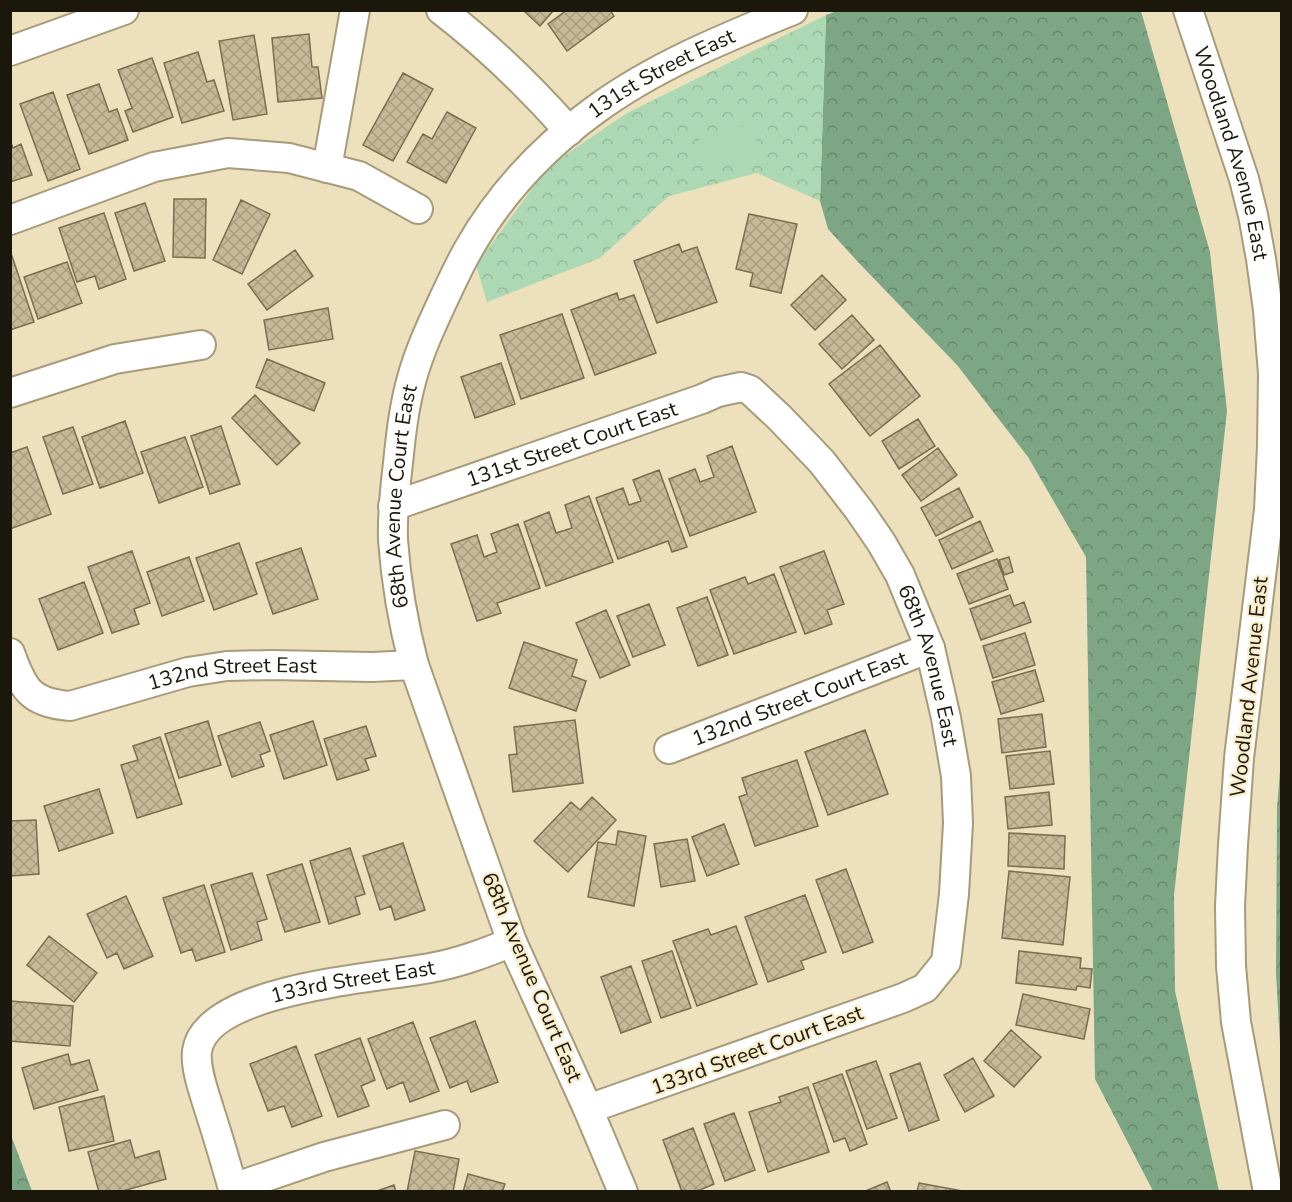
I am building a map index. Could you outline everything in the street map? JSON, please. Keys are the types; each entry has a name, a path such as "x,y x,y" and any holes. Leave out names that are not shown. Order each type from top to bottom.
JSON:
{"street":[{"path":"10,51 124,10"},
{"path":"327,168 355,10"},
{"path":"441,10 471,33 547,105 569,131"},
{"name":"131st Street East","path":"569,131 630,86 674,63 793,10"},
{"name":"Woodland Avenue East","path":"1188,10 1240,168 1253,215 1268,310 1273,374 1269,510 1239,758 1230,906 1236,1022 1268,1191"},
{"name":"68th Avenue Court East","path":"569,131 516,181 487,219 467,251 426,334 403,416 393,507 393,538 402,619 414,665 513,942 623,1191"},
{"path":"10,220 154,167 228,153 288,159 359,176 418,209"},
{"path":"10,393 115,360 201,345"},
{"name":"131st Street Court East","path":"393,507 718,392 741,387 750,390"},
{"name":"68th Avenue East","path":"750,390 822,462 881,542 900,575 930,648 954,764 958,823 954,894 946,962 925,988"},
{"name":"132nd Street Court East","path":"669,749 930,648"},
{"name":"132nd Street East","path":"10,653 20,680 32,694 52,705 70,706 188,672 227,666 414,665"},
{"name":"133rd Street East","path":"234,1190 200,1079 197,1053 201,1037 208,1029 245,1005 280,993 431,968 466,960 513,942"},
{"name":"133rd Street Court East","path":"588,1109 903,998 925,988"},
{"path":"234,1190 324,1157 445,1125"}],"green space":[{"path":"840,10 1141,11 1210,252 1227,411 1174,895 1175,991 1219,1191 1153,1191 1095,1079 1086,557 1028,457 957,365 828,229 820,201 826,15"},
{"path":"826,15 820,201 757,173 669,196 600,258 487,302 476,265 549,166 627,113"},
{"path":"753,123 761,158 706,171 698,136"},
{"path":"1281,758 1281,1061 1276,973 1277,808"},
{"path":"11,1135 32,1191 11,1191"}],"building":[{"path":"523,10 554,10 540,26"},
{"path":"567,10 610,10 614,16 567,51 548,24"},
{"path":"309,34 312,67 318,67 322,98 278,102 272,38"},
{"path":"254,35 267,114 233,120 219,41"},
{"path":"198,52 207,82 214,80 224,111 182,123 164,63"},
{"path":"152,58 173,117 133,132 125,111 132,108 118,70"},
{"path":"403,73 433,89 393,161 363,145"},
{"path":"99,84 109,112 117,109 128,140 89,154 67,95"},
{"path":"53,92 80,169 48,181 20,104"},
{"path":"447,112 476,128 446,183 407,162 423,134 432,139"},
{"path":"10,140 13,148 21,144 32,175 10,182"},
{"path":"174,199 206,199 205,258 173,257"},
{"path":"241,200 270,214 242,274 213,260"},
{"path":"145,203 165,261 134,271 115,213"},
{"path":"104,213 126,279 99,289 95,276 77,282 59,228"},
{"path":"749,214 797,224 781,293 750,286 753,273 736,269"},
{"path":"679,244 682,252 697,247 717,302 657,323 634,261"},
{"path":"295,250 313,276 267,310 248,284"},
{"path":"10,256 12,256 34,322 10,330"},
{"path":"67,262 82,303 38,319 24,277"},
{"path":"822,275 846,300 815,330 791,305"},
{"path":"617,293 619,300 634,295 656,353 595,375 571,310"},
{"path":"328,308 333,339 269,350 264,320"},
{"path":"562,314 584,378 521,399 500,335"},
{"path":"852,315 874,340 842,369 819,344"},
{"path":"880,345 920,396 870,436 829,384"},
{"path":"267,359 325,383 314,411 256,387"},
{"path":"501,363 515,404 475,418 461,377"},
{"path":"255,395 300,443 277,465 232,418"},
{"path":"918,419 935,446 899,469 882,441"},
{"path":"125,421 143,473 100,488 82,437"},
{"path":"221,426 240,484 210,494 191,436"},
{"path":"73,427 93,484 63,494 43,437"},
{"path":"185,437 203,487 159,503 141,452"},
{"path":"732,446 756,512 690,536 669,479 695,469 700,482 714,477 707,456"},
{"path":"27,447 51,514 10,529 10,453"},
{"path":"938,448 957,475 921,501 902,475"},
{"path":"659,470 687,547 672,552 668,541 618,559 596,498 623,488 629,505 641,501 633,480"},
{"path":"959,488 973,517 936,536 921,508"},
{"path":"589,496 613,562 546,586 524,522 549,512 556,533 572,528 565,505"},
{"path":"980,521 993,551 952,569 939,540"},
{"path":"518,524 540,588 497,603 501,613 477,621 451,544 477,535 484,557 497,552 491,534"},
{"path":"239,543 257,594 214,610 196,558"},
{"path":"301,548 318,599 273,614 256,563"},
{"path":"132,551 150,603 134,609 139,624 112,633 88,567"},
{"path":"824,551 844,604 827,610 832,624 805,634 780,567"},
{"path":"189,557 204,601 162,616 147,572"},
{"path":"1009,557 1013,572 1004,575 999,560"},
{"path":"997,559 1008,589 969,604 957,574"},
{"path":"774,574 796,632 734,654 710,590 745,577 748,584"},
{"path":"84,582 103,633 58,650 39,599"},
{"path":"1010,595 1014,606 1024,602 1031,622 981,640 970,609"},
{"path":"707,597 728,655 698,666 677,608"},
{"path":"649,604 665,645 633,657 617,616"},
{"path":"606,610 630,665 600,678 576,623"},
{"path":"1025,633 1035,665 993,678 983,646"},
{"path":"524,642 577,660 572,676 586,681 576,711 509,688"},
{"path":"1035,670 1044,701 1001,714 992,682"},
{"path":"1042,714 1046,747 1002,753 998,719"},
{"path":"575,720 583,783 513,792 509,755 517,754 514,727"},
{"path":"208,721 221,765 179,778 165,734"},
{"path":"313,721 327,765 284,779 270,735"},
{"path":"260,722 270,751 260,755 264,766 232,777 218,736"},
{"path":"366,726 376,756 365,759 369,770 337,780 324,739"},
{"path":"865,730 888,794 828,815 805,752"},
{"path":"160,737 182,804 137,818 121,765 138,760 133,746"},
{"path":"1050,751 1054,784 1010,789 1006,756"},
{"path":"797,760 818,826 755,846 739,797 747,794 742,778"},
{"path":"99,789 113,833 59,851 44,806"},
{"path":"1049,792 1052,825 1008,829 1005,797"},
{"path":"592,797 616,820 568,872 534,841 571,802 580,810"},
{"path":"36,820 39,874 10,876 10,821"},
{"path":"724,824 739,864 707,876 692,837"},
{"path":"618,831 646,836 634,906 588,897 598,842 616,845"},
{"path":"1009,833 1065,836 1064,869 1008,866"},
{"path":"687,839 695,881 661,887 654,844"},
{"path":"403,843 425,910 395,920 391,906 380,910 363,856"},
{"path":"350,848 365,894 355,897 360,914 329,924 310,861"},
{"path":"302,864 320,922 285,932 267,875"},
{"path":"846,869 873,942 843,953 816,880"},
{"path":"1009,871 1070,877 1063,945 1002,938"},
{"path":"252,873 267,919 257,922 262,940 231,950 211,885"},
{"path":"204,885 225,952 196,961 192,949 181,953 163,898"},
{"path":"805,895 826,952 801,961 804,969 768,982 745,917"},
{"path":"126,896 153,956 124,969 117,953 107,958 87,914"},
{"path":"736,926 757,984 697,1006 673,941 708,929 711,935"},
{"path":"49,936 97,973 74,1002 27,965"},
{"path":"672,951 691,1008 661,1018 642,961"},
{"path":"1019,951 1081,958 1080,968 1092,969 1090,988 1077,986 1076,990 1016,983"},
{"path":"631,966 651,1022 621,1033 601,977"},
{"path":"1023,994 1090,1009 1084,1039 1016,1025"},
{"path":"10,1001 73,1006 70,1046 10,1041"},
{"path":"475,1021 498,1082 471,1092 467,1081 450,1088 430,1038"},
{"path":"413,1022 439,1091 410,1102 403,1082 387,1089 368,1039"},
{"path":"1011,1030 1041,1057 1014,1087 984,1061"},
{"path":"360,1038 375,1080 361,1086 369,1106 338,1117 315,1055"},
{"path":"296,1046 322,1116 292,1127 284,1106 268,1111 250,1064"},
{"path":"68,1054 71,1065 89,1060 98,1090 34,1109 22,1068"},
{"path":"973,1058 994,1096 965,1112 944,1075"},
{"path":"876,1061 897,1118 867,1129 846,1071"},
{"path":"920,1063 939,1120 909,1131 890,1074"},
{"path":"842,1074 867,1144 850,1151 845,1138 834,1142 813,1084"},
{"path":"808,1087 829,1152 768,1172 749,1112 781,1102 779,1097"},
{"path":"104,1096 114,1141 69,1151 59,1107"},
{"path":"734,1113 755,1170 725,1181 704,1124"},
{"path":"693,1128 714,1184 695,1192 682,1192 663,1140"},
{"path":"130,1140 135,1158 159,1151 166,1179 119,1192 99,1192 88,1152"},
{"path":"415,1151 459,1159 453,1192 407,1192"},
{"path":"468,1174 505,1184 502,1192 463,1192"},
{"path":"887,1182 891,1192 863,1192"},
{"path":"919,1183 968,1192 917,1192"},
{"path":"394,1185 396,1192 374,1192"}]}
